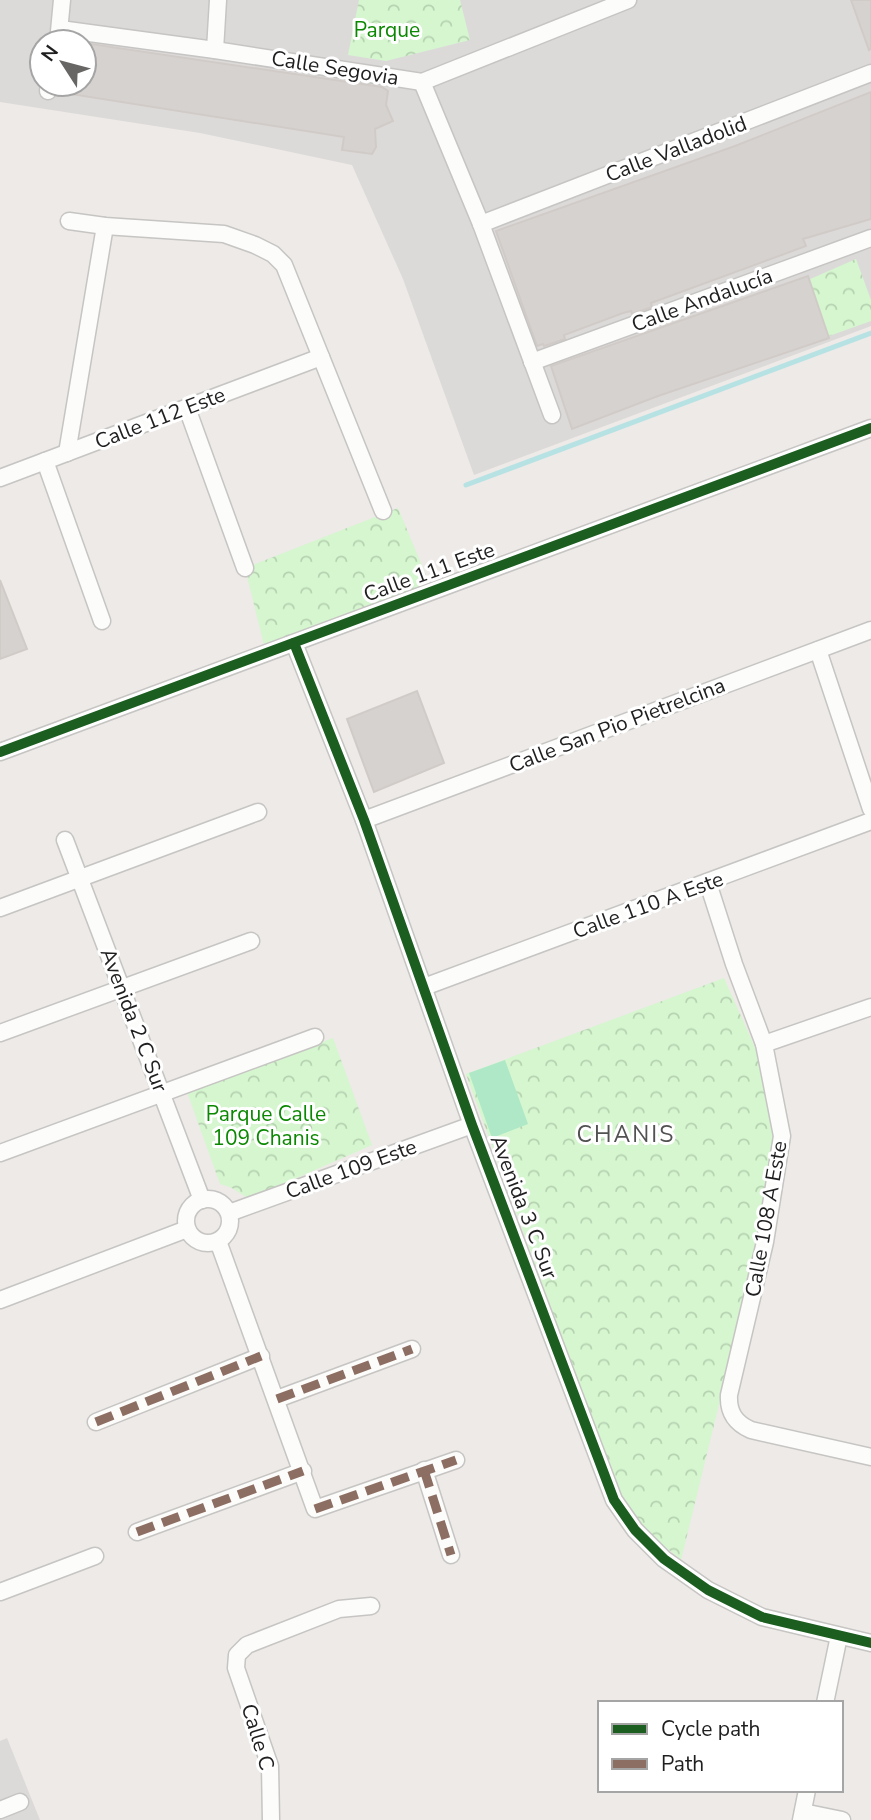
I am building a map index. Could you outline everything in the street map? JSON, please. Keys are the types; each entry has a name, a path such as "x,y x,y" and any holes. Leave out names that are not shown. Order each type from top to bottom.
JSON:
{"street":[{"path":"59,28 61,0"},
{"path":"215,50 218,0"},
{"path":"422,82 628,0"},
{"name":"Calle Segovia","path":"98,39 215,50 422,82 481,224 552,415"},
{"name":"Calle Valladolid","path":"481,224 871,73"},
{"path":"69,221 224,234 238,237 273,254 284,265 383,511"},
{"path":"67,453 105,226"},
{"name":"Calle Andalucía","path":"532,362 871,238"},
{"name":"Calle 112 Este","path":"0,478 321,357"},
{"path":"187,408 245,568"},
{"name":"Calle 111 Este","path":"0,752 871,428"},
{"path":"45,461 102,621"},
{"name":"Calle San Pio Pietrelcina","path":"364,820 871,630"},
{"name":"Avenida 3 C Sur","path":"294,643 364,820 472,1125 614,1500 635,1530 664,1559 708,1590 762,1617 871,1643"},
{"path":"818,650 871,809"},
{"path":"0,908 258,812"},
{"name":"Calle 110 A Este","path":"424,987 871,821"},
{"name":"Avenida 2 C Sur","path":"65,840 202,1200"},
{"name":"Calle 108 A Este","path":"708,883 764,1044 782,1136 765,1242 729,1395 731,1413 743,1426 751,1430 871,1457"},
{"path":"0,1033 251,941"},
{"path":"764,1044 871,1007"},
{"path":"0,1153 315,1037"},
{"name":"Calle 109 Este","path":"229,1213 472,1125"},
{"path":"202,1200 218,1201 229,1213 228,1232 218,1241 203,1243 191,1236 187,1229 190,1208 202,1200"},
{"path":"0,1300 187,1229"},
{"path":"218,1241 315,1509 456,1460"},
{"path":"277,1399 412,1349"},
{"path":"96,1422 261,1356"},
{"path":"137,1532 303,1471"},
{"path":"424,1471 452,1555"},
{"path":"0,1592 95,1556"},
{"name":"Calle C","path":"271,1820 270,1766 236,1668 237,1656 247,1645 340,1609 371,1606"},
{"path":"825,1701 839,1636"},
{"path":"807,1792 802,1816 842,1820"},
{"path":"0,1810 20,1802"}],"shaded area":[{"path":"0,0 871,0 871,326 474,475 403,279 352,165 200,133 0,102"},
{"path":"7,1738 40,1820 0,1820 0,1741"}],"green space":[{"name":"Parque","path":"359,0 460,0 470,40 386,61 348,55"},
{"path":"856,259 871,300 871,321 829,336 808,280"},
{"path":"398,508 430,585 264,645 245,568"},
{"path":"724,978 757,1052 775,1134 756,1253 681,1560 650,1534 620,1498 466,1074"},
{"name":"Parque Calle 109 Chanis","path":"333,1038 372,1145 249,1199 220,1184 187,1092"},
{"path":"505,1060 528,1124 492,1138 469,1073"}],"building":[{"path":"851,0 871,0 869,50"},
{"path":"98,45 382,87 388,91 386,105 393,121 375,129 376,147 372,154 342,150 344,137 96,98"},
{"path":"871,92 871,219 803,239 806,246 651,303 652,307 632,314 631,311 623,313 564,335 565,339 537,346 496,231 735,146"},
{"path":"808,276 829,338 658,396 572,429 551,366"},
{"path":"0,580 27,649 0,659"},
{"path":"417,691 444,763 374,792 347,719"}],"waterway":[{"path":"466,485 871,333"}],"marked path":[{"path":"277,1399 412,1349"},
{"path":"96,1422 261,1356"},
{"path":"315,1509 456,1460"},
{"path":"424,1470 451,1555"},
{"path":"137,1532 303,1471"}],"cycle path":[{"path":"0,752 871,428"},
{"path":"294,643 364,820 472,1125 614,1500 635,1530 664,1559 708,1590 762,1617 871,1643"}],"district":[{"name":"CHANIS","path":"626,1134"}]}
